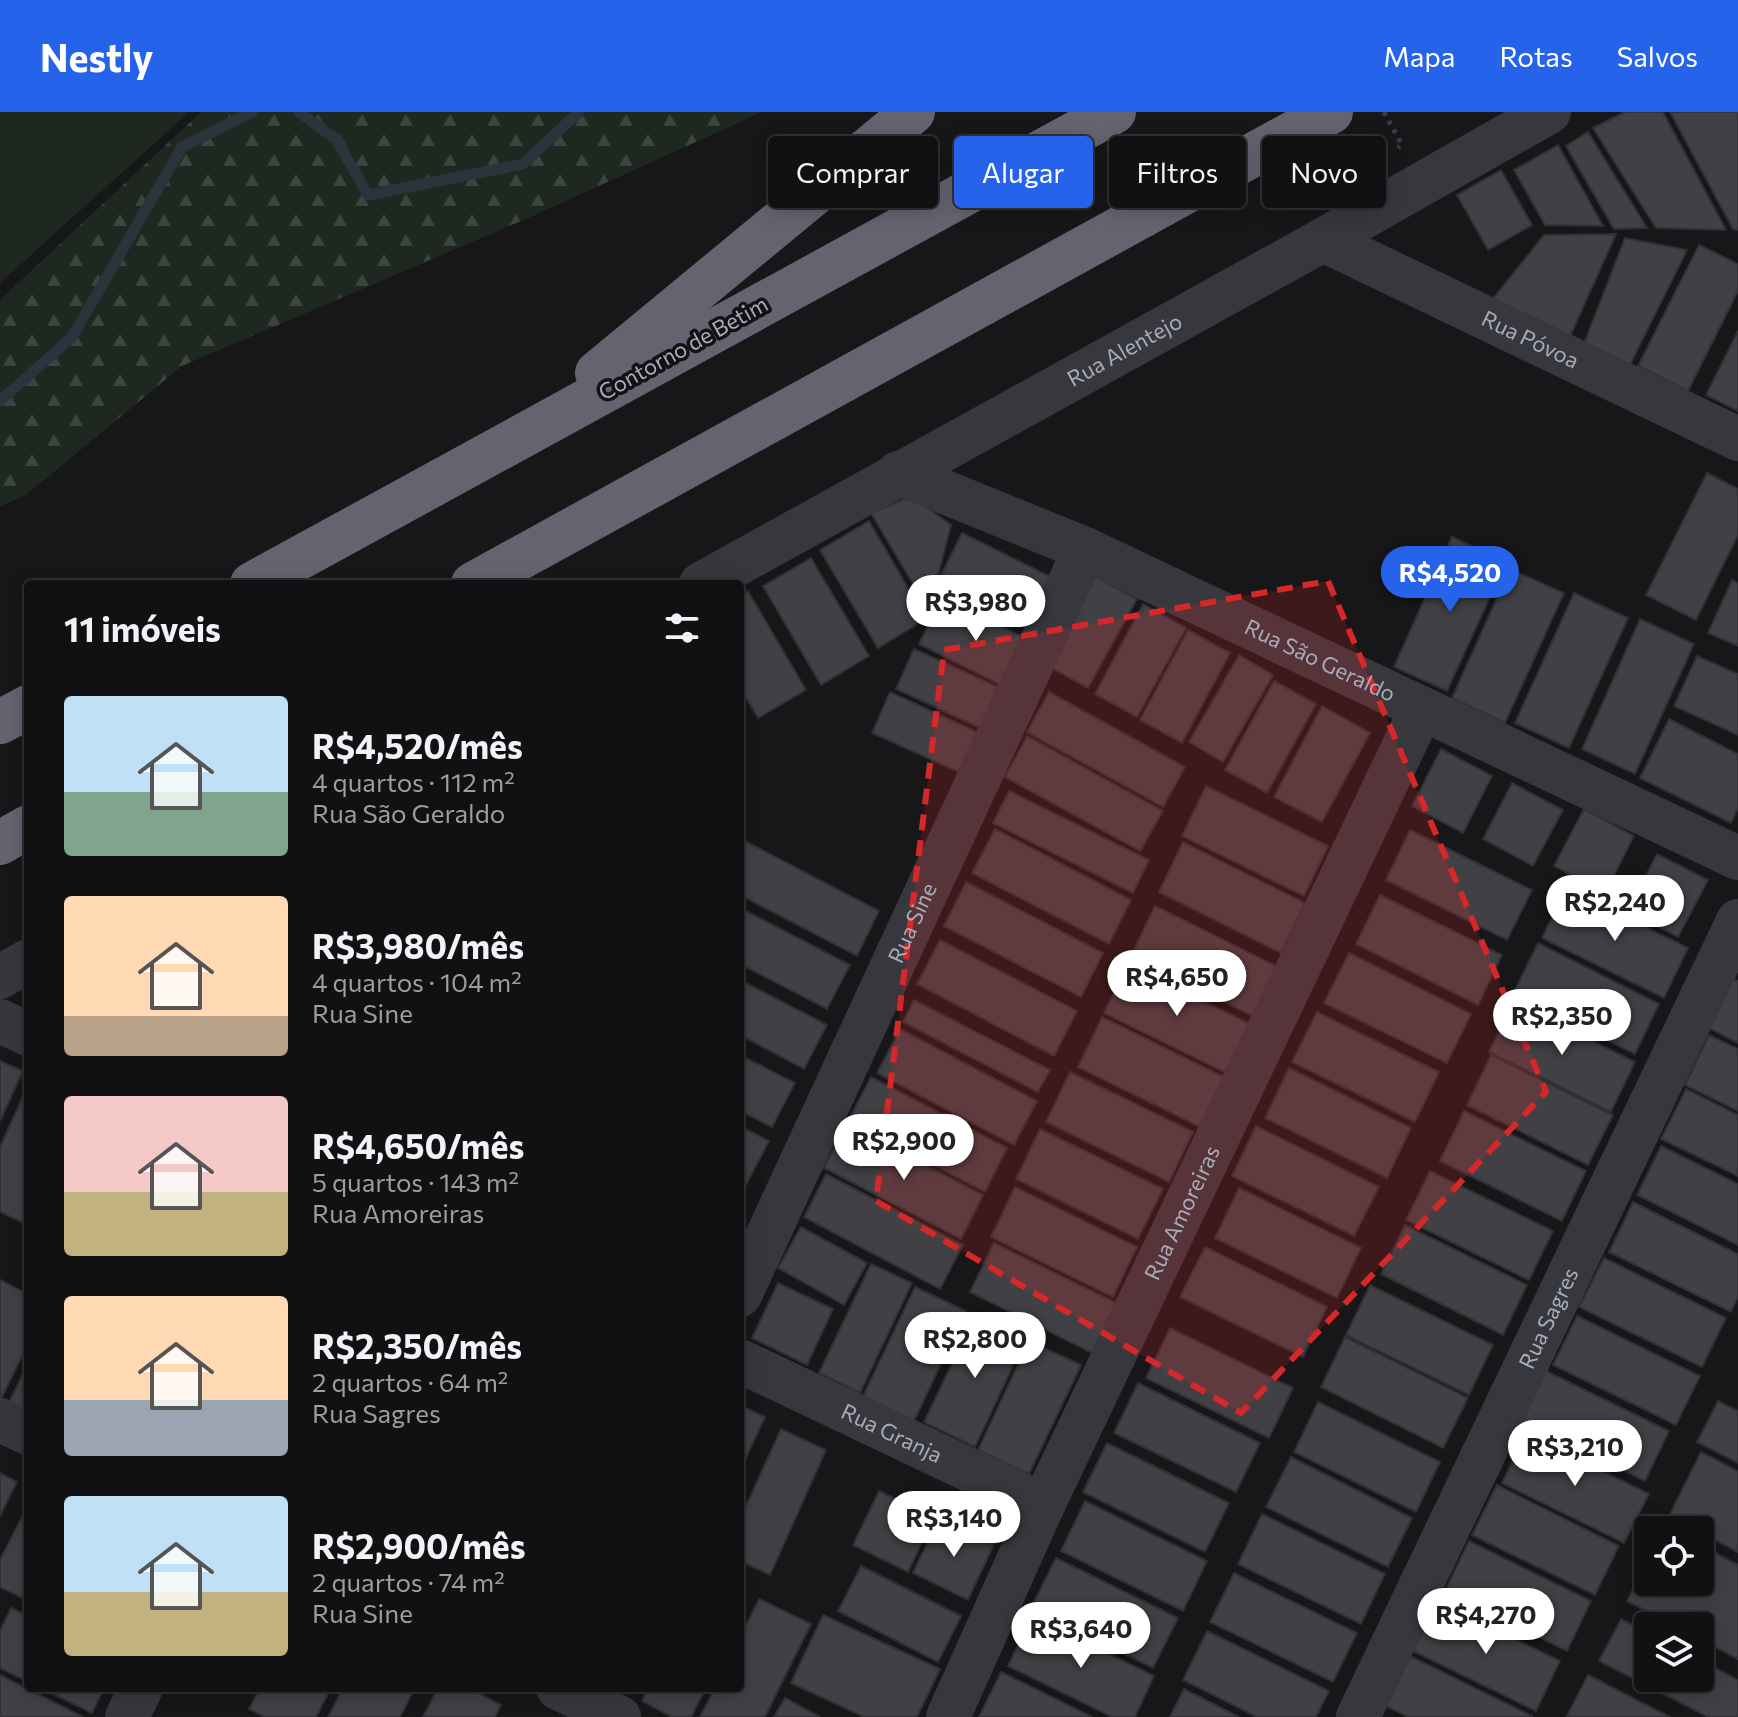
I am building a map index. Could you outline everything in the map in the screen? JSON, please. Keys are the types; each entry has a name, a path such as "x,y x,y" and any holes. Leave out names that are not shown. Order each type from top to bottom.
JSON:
{"highway":[{"path":"526,435 913,112"},
{"name":"Contorno de Betim","path":"259,580 1114,112"},
{"path":"480,580 1331,112"},
{"path":"0,722 24,709"},
{"path":"0,843 24,829"}],"street":[{"name":"Rua Alentejo","path":"708,580 1549,112"},
{"name":"Rua Póvoa","path":"1323,240 1738,439"},
{"name":"Rua São Geraldo","path":"898,473 1085,549 1738,858"},
{"name":"Rua Sine","path":"744,1286 1085,549"},
{"name":"Rua Amoreiras","path":"948,1717 1043,1505 1421,710"},
{"name":"Rua Sagres","path":"1358,1717 1738,921"},
{"path":"0,977 24,963"},
{"path":"0,1021 24,1032"},
{"name":"Rua Granja","path":"744,1363 1043,1505"},
{"path":"0,1420 24,1431"},
{"path":"127,1717 139,1692"},
{"path":"539,1717 553,1692"},
{"path":"564,1692 619,1717"}],"path":[{"path":"1384,112 1402,145"}],"highlighted area":[{"path":"1328,581 1546,1092 1241,1413 876,1201 944,650"}],"green space":[{"path":"0,112 189,112 0,283"},
{"path":"201,112 762,112 535,215 182,366 27,494 0,507 0,300"}],"building":[{"path":"1625,112 1663,112 1726,230 1656,228 1593,128"},
{"path":"1670,112 1738,112 1738,230 1733,229"},
{"path":"1588,132 1647,228 1614,229 1566,146"},
{"path":"1558,145 1603,226 1545,225 1514,170"},
{"path":"1501,170 1532,225 1488,250 1457,195"},
{"path":"1616,234 1568,341 1491,301 1544,235"},
{"path":"1625,238 1687,250 1627,371 1582,349"},
{"path":"1699,245 1738,264 1738,291 1688,391 1638,366"},
{"path":"1738,331 1738,411 1706,395"},
{"path":"1707,473 1738,489 1738,535 1696,620 1646,595"},
{"path":"911,496 951,525 929,611 871,513"},
{"path":"869,521 926,619 878,648 820,550"},
{"path":"962,533 1053,578 1030,625 939,579"},
{"path":"1452,537 1506,562 1447,691 1394,667"},
{"path":"811,558 869,656 821,685 763,586"},
{"path":"1510,569 1564,593 1505,723 1452,698"},
{"path":"1094,576 1137,599 1088,688 1046,665"},
{"path":"1732,580 1738,583 1738,646 1708,633"},
{"path":"748,591 806,690 758,718 744,695 744,594"},
{"path":"1574,593 1628,618 1569,748 1515,723"},
{"path":"942,597 1033,642 1009,689 919,644"},
{"path":"1143,604 1186,628 1137,717 1095,694"},
{"path":"1640,619 1694,644 1635,774 1582,749"},
{"path":"1188,630 1230,653 1182,743 1140,720"},
{"path":"914,649 1005,690 987,731 896,689"},
{"path":"1239,655 1273,675 1223,762 1189,742"},
{"path":"1697,656 1738,674 1738,735 1674,706"},
{"path":"1274,681 1316,704 1267,793 1225,770"},
{"path":"890,692 981,734 963,774 872,733"},
{"path":"1049,692 1185,767 1163,807 1027,732"},
{"path":"1322,706 1370,733 1322,822 1274,797"},
{"path":"1669,719 1738,754 1738,808 1731,823 1640,778"},
{"path":"1027,736 1163,811 1140,851 1005,777"},
{"path":"1441,749 1492,776 1463,833 1412,806"},
{"path":"1512,783 1563,810 1533,866 1483,839"},
{"path":"1206,786 1328,846 1304,896 1182,836"},
{"path":"1009,791 1149,860 1133,893 993,823"},
{"path":"1584,809 1634,836 1605,893 1554,866"},
{"path":"995,829 1131,900 1109,944 972,873"},
{"path":"1410,830 1532,890 1507,940 1386,880"},
{"path":"744,841 879,911 857,956 744,897"},
{"path":"1183,842 1305,903 1281,953 1159,892"},
{"path":"1657,854 1708,880 1678,937 1628,911"},
{"path":"966,882 1103,953 1081,997 944,926"},
{"path":"1566,888 1688,948 1664,998 1542,938"},
{"path":"1380,895 1502,955 1478,1005 1356,944"},
{"path":"1155,906 1278,967 1253,1016 1131,956"},
{"path":"744,910 850,965 827,1009 744,966"},
{"path":"940,940 1077,1011 1054,1056 917,984"},
{"path":"1538,943 1659,1004 1635,1054 1513,994"},
{"path":"1349,953 1471,1014 1447,1063 1324,1003"},
{"path":"1128,964 1250,1024 1226,1073 1104,1013"},
{"path":"1731,978 1738,981 1738,1043 1707,1027"},
{"path":"744,982 827,1025 804,1069 744,1037"},
{"path":"914,1000 1050,1070 1038,1092 903,1022"},
{"path":"1513,1002 1635,1062 1611,1112 1489,1052"},
{"path":"1317,1012 1439,1072 1415,1122 1292,1062"},
{"path":"1102,1017 1224,1077 1200,1127 1078,1067"},
{"path":"900,1029 1037,1101 1014,1145 877,1073"},
{"path":"1709,1035 1738,1049 1738,1111 1685,1085"},
{"path":"1491,1055 1613,1115 1588,1165 1467,1105"},
{"path":"744,1057 795,1083 772,1127 744,1113"},
{"path":"0,1061 23,1071 0,1121"},
{"path":"1289,1068 1411,1128 1387,1178 1265,1118"},
{"path":"1070,1072 1193,1132 1169,1182 1046,1122"},
{"path":"871,1077 1007,1148 985,1192 848,1121"},
{"path":"1686,1089 1738,1115 1738,1176 1661,1139"},
{"path":"24,1094 24,1223 0,1212 0,1147"},
{"path":"1464,1111 1586,1171 1562,1221 1440,1161"},
{"path":"846,1124 983,1195 961,1239 824,1168"},
{"path":"1256,1126 1379,1187 1354,1236 1232,1176"},
{"path":"744,1128 769,1141 744,1184"},
{"path":"1040,1129 1163,1189 1138,1239 1016,1179"},
{"path":"1661,1146 1738,1184 1738,1245 1637,1195"},
{"path":"1430,1171 1553,1231 1529,1280 1406,1220"},
{"path":"826,1174 963,1245 940,1289 804,1217"},
{"path":"1015,1187 1137,1247 1113,1297 991,1237"},
{"path":"1239,1188 1361,1248 1337,1298 1215,1238"},
{"path":"1633,1202 1738,1254 1738,1297 1731,1312 1609,1252"},
{"path":"1405,1225 1527,1285 1503,1335 1381,1274"},
{"path":"801,1227 867,1263 844,1305 778,1268"},
{"path":"994,1243 1116,1303 1092,1353 970,1292"},
{"path":"1205,1247 1327,1307 1303,1357 1180,1297"},
{"path":"1604,1258 1726,1318 1702,1367 1579,1307"},
{"path":"871,1264 912,1283 860,1393 819,1373"},
{"path":"0,1280 24,1292 24,1352 0,1401"},
{"path":"778,1283 833,1309 807,1365 752,1338"},
{"path":"1370,1285 1493,1345 1469,1395 1346,1335"},
{"path":"915,1287 966,1311 914,1421 863,1396"},
{"path":"976,1313 1026,1338 975,1447 924,1422"},
{"path":"1577,1316 1700,1376 1676,1425 1553,1365"},
{"path":"1170,1328 1293,1388 1269,1438 1146,1378"},
{"path":"1345,1337 1468,1398 1443,1448 1321,1387"},
{"path":"1029,1341 1081,1365 1029,1474 978,1450"},
{"path":"1546,1371 1669,1431 1645,1481 1522,1421"},
{"path":"24,1372 24,1417 6,1408"},
{"path":"1138,1383 1260,1443 1236,1492 1114,1433"},
{"path":"1718,1401 1738,1411 1738,1463 1697,1442"},
{"path":"1318,1402 1440,1462 1416,1512 1294,1452"},
{"path":"744,1407 765,1417 744,1462"},
{"path":"781,1429 826,1450 770,1575 744,1563 744,1510"},
{"path":"1526,1433 1649,1494 1638,1516 1634,1516 1634,1523 1624,1543 1502,1483"},
{"path":"1107,1443 1229,1503 1205,1552 1083,1492"},
{"path":"1701,1452 1738,1471 1738,1552 1714,1539 1714,1516 1669,1516"},
{"path":"1291,1457 1412,1518 1388,1567 1266,1507"},
{"path":"0,1473 17,1482 0,1516"},
{"path":"1497,1485 1619,1546 1595,1595 1472,1535"},
{"path":"879,1491 934,1517 908,1572 853,1545"},
{"path":"1085,1501 1207,1561 1183,1611 1061,1551"},
{"path":"24,1513 24,1599 0,1587 0,1560"},
{"path":"1262,1514 1385,1574 1361,1624 1238,1564"},
{"path":"939,1518 994,1544 968,1600 913,1573"},
{"path":"1469,1541 1591,1601 1567,1651 1445,1591"},
{"path":"1714,1552 1738,1565 1738,1659 1714,1646 1714,1612 1648,1612 1627,1601 1634,1587 1634,1596 1714,1596"},
{"path":"1056,1558 1178,1618 1153,1668 1031,1608"},
{"path":"861,1566 961,1616 938,1662 838,1611"},
{"path":"1234,1573 1357,1633 1333,1682 1210,1622"},
{"path":"759,1599 811,1624 765,1717 700,1717 713,1692 744,1692 744,1629"},
{"path":"1437,1601 1560,1661 1536,1711 1413,1651"},
{"path":"11,1608 24,1614 24,1680 0,1668 0,1631"},
{"path":"823,1615 940,1669 917,1717 864,1717 791,1683"},
{"path":"1032,1616 1154,1676 1135,1717 1112,1717 1008,1666"},
{"path":"1621,1619 1634,1626 1634,1679 1599,1661"},
{"path":"1207,1631 1329,1691 1316,1717 1257,1717 1183,1680"},
{"path":"1410,1656 1532,1717 1408,1717 1386,1706"},
{"path":"1714,1667 1738,1680 1738,1717 1708,1717 1659,1692 1714,1692"},
{"path":"1001,1672 1092,1717 979,1717"},
{"path":"0,1675 24,1687 24,1692 34,1692 83,1717 0,1717"},
{"path":"1588,1675 1670,1717 1567,1716"},
{"path":"1184,1689 1239,1717 1170,1717"},
{"path":"49,1692 102,1692 92,1713"},
{"path":"258,1692 329,1692 316,1717 265,1717 249,1709"},
{"path":"341,1692 413,1692 400,1717 328,1717"},
{"path":"436,1692 477,1692 501,1705 495,1717 423,1717"},
{"path":"646,1692 704,1692 691,1717 672,1717 642,1701"},
{"path":"785,1698 820,1717 774,1717"}],"waterway":[{"path":"0,401 72,337 182,147 252,112"},
{"path":"299,112 336,139 368,195 523,164 579,112"}]}
